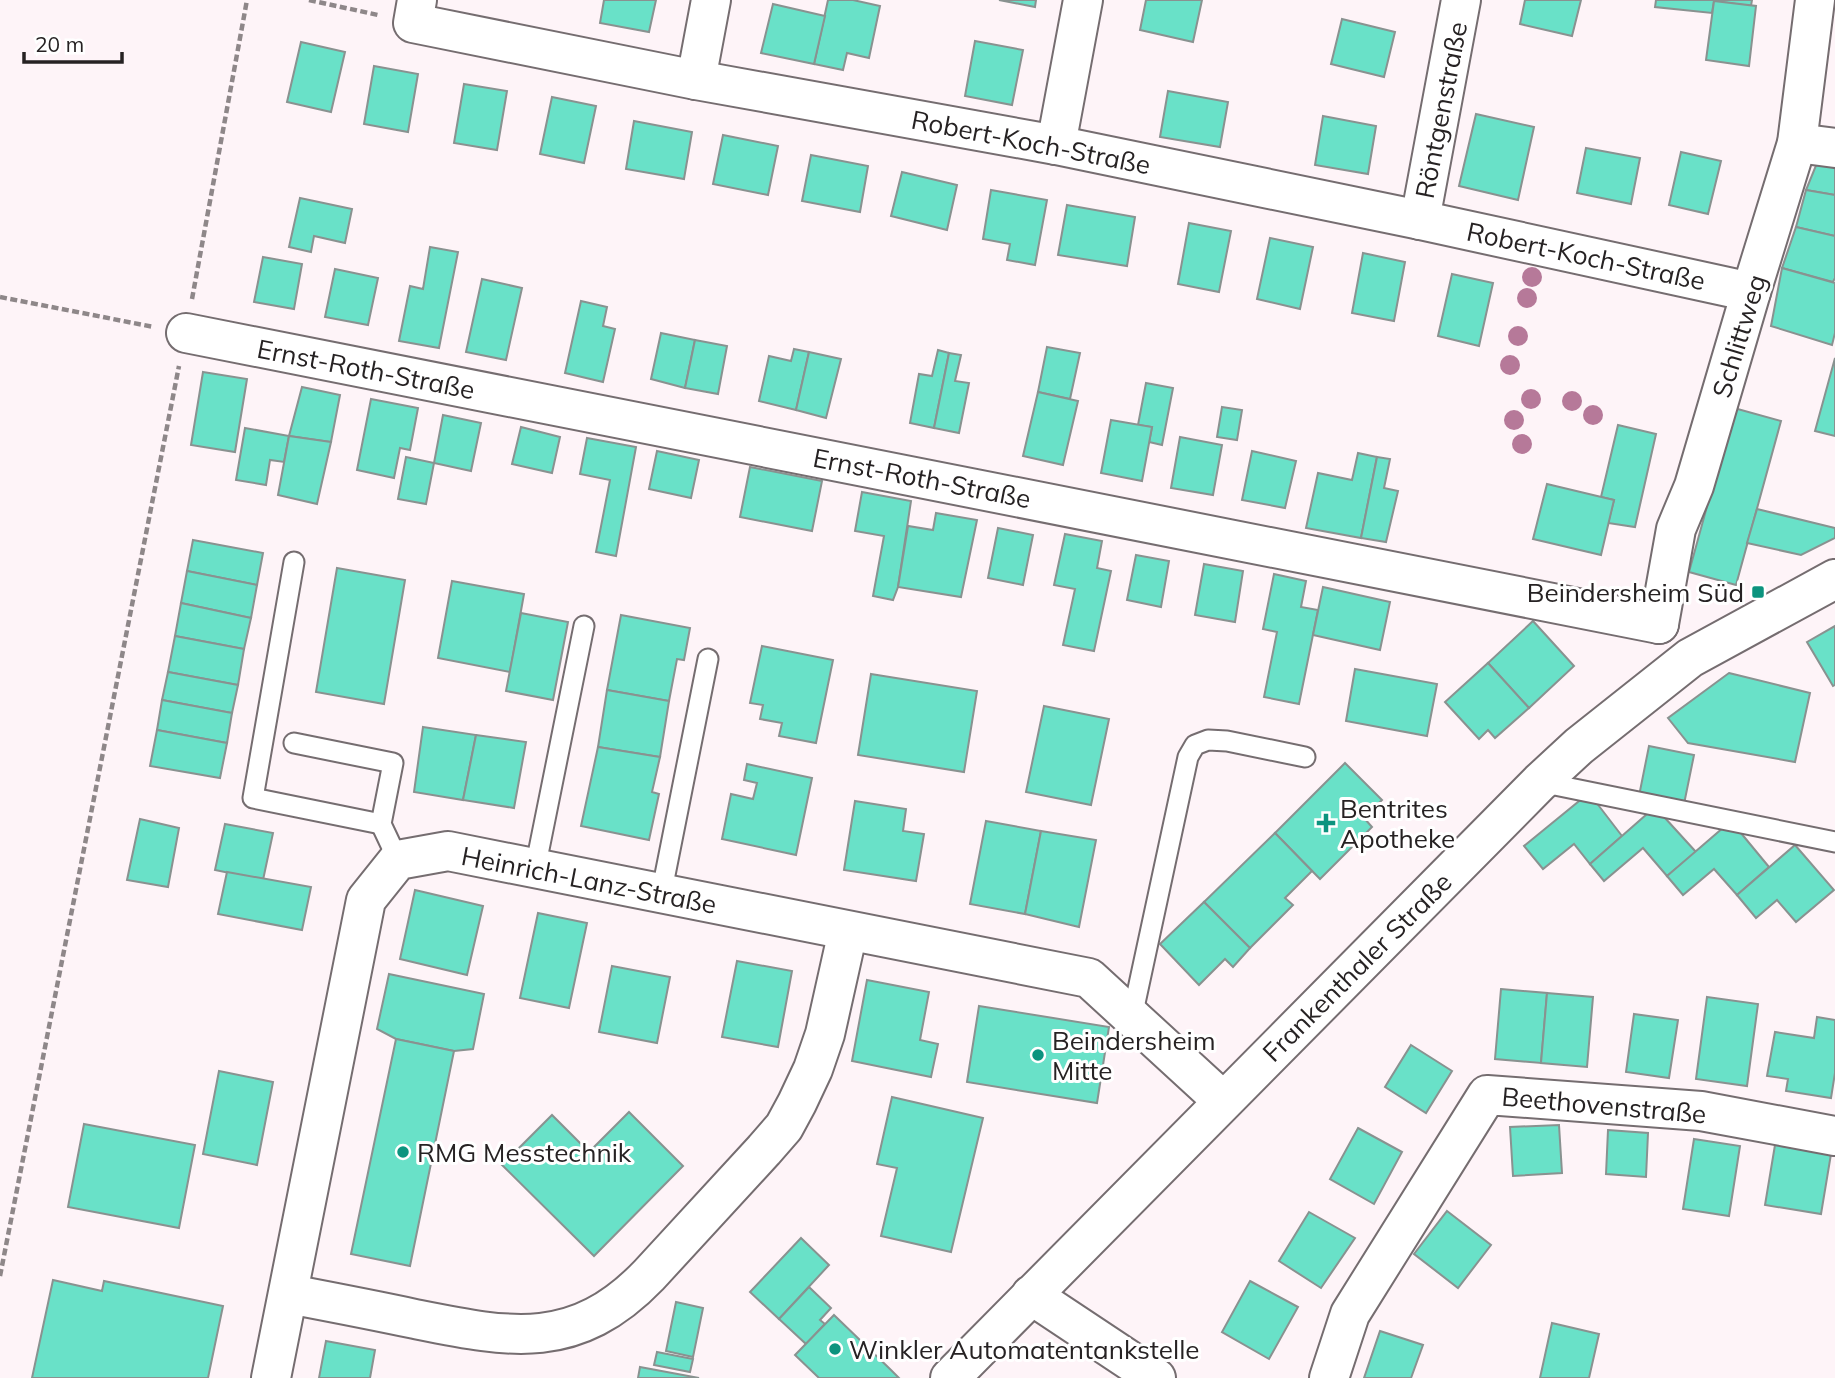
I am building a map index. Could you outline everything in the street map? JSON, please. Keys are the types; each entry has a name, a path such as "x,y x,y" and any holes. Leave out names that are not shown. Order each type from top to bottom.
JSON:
{"street":[{"path":"696,80 710,0"},
{"path":"1056,145 1083,0"},
{"name":"Röntgenstraße","path":"1420,220 1461,0"},
{"name":"Schlittweg","path":"1659,624 1676,529 1694,485 1797,143 1815,0"},
{"name":"Robert-Koch-Straße","path":"415,12 696,80 1056,145 1751,292"},
{"path":"1797,143 1835,148"},
{"name":"Ernst-Roth-Straße","path":"186,333 1659,624"},
{"name":"Frankenthaler Straße","path":"950,1378 1579,746 1690,658 1835,579"},
{"path":"1659,624 1690,658"},
{"name":"Heinrich-Lanz-Straße","path":"398,860 449,851 1089,978 1223,1101"},
{"path":"271,1378 366,900 398,860"},
{"path":"289,1294 480,1332 526,1334 573,1327 615,1306 633,1292 784,1127 813,1069 825,1034 848,931"},
{"name":"Beethovenstraße","path":"1329,1378 1350,1314 1487,1095 1701,1111 1835,1136"},
{"path":"1031,1295 1156,1378"}],"lane":[{"path":"294,562 253,798 381,824"},
{"path":"535,869 584,626"},
{"path":"661,894 708,659"},
{"path":"1132,1017 1188,757 1195,746 1208,740 1227,741 1305,757"},
{"path":"294,743 393,763 381,824 398,860"},
{"path":"1541,782 1835,842"}],"path":[{"path":"0,1276 186,333 247,0"},
{"path":"309,0 415,12"},
{"path":"0,297 186,333"}],"building":[{"path":"604,0 656,0 649,32 600,23"},
{"path":"828,0 853,0 880,6 869,58 847,53 843,70 814,64"},
{"path":"999,0 1036,0 1035,7"},
{"path":"1146,0 1202,0 1193,42 1140,30"},
{"path":"1525,0 1581,0 1572,36 1520,24"},
{"path":"1656,0 1752,0 1751,6 1714,1 1712,13 1655,7"},
{"path":"1714,1 1756,6 1749,66 1706,60"},
{"path":"773,4 825,16 814,64 761,53"},
{"path":"1342,19 1395,32 1384,77 1331,64"},
{"path":"975,41 1023,50 1012,105 965,96"},
{"path":"301,42 345,52 331,112 287,102"},
{"path":"374,66 418,74 408,132 364,124"},
{"path":"464,84 507,91 497,150 454,143"},
{"path":"1168,91 1228,102 1220,147 1160,137"},
{"path":"552,97 596,106 584,163 540,154"},
{"path":"1476,114 1534,127 1518,200 1459,186"},
{"path":"1323,116 1376,126 1368,174 1315,165"},
{"path":"634,121 692,132 684,179 626,169"},
{"path":"723,135 778,146 768,195 713,184"},
{"path":"1586,148 1640,158 1631,204 1577,193"},
{"path":"1681,152 1721,161 1708,214 1669,205"},
{"path":"811,155 868,166 860,212 802,201"},
{"path":"1819,158 1835,160 1835,195 1806,190"},
{"path":"902,172 957,185 947,230 891,216"},
{"path":"991,190 1047,200 1035,265 1007,260 1010,244 983,239"},
{"path":"1806,190 1835,195 1835,236 1796,227"},
{"path":"300,198 352,209 345,243 314,236 311,252 289,247"},
{"path":"1067,205 1135,217 1127,266 1058,255"},
{"path":"1189,223 1231,231 1219,292 1178,284"},
{"path":"1796,227 1835,236 1833,282 1782,268"},
{"path":"1270,238 1313,247 1300,309 1257,299"},
{"path":"430,247 458,252 439,348 399,341 410,286 423,289"},
{"path":"1363,253 1405,262 1394,321 1352,313"},
{"path":"263,257 302,264 294,309 254,302"},
{"path":"1782,268 1835,283 1835,333 1832,345 1771,326"},
{"path":"335,269 378,278 368,325 325,317"},
{"path":"1452,274 1493,283 1479,346 1438,336"},
{"path":"482,279 522,288 506,360 466,352"},
{"path":"581,301 607,307 603,326 615,329 603,382 565,373"},
{"path":"661,333 695,340 685,388 651,379"},
{"path":"695,340 727,346 718,394 685,388"},
{"path":"1047,347 1080,353 1070,399 1038,392"},
{"path":"794,349 809,352 796,410 759,401 769,356 791,361"},
{"path":"938,350 949,353 934,428 910,423 919,374 932,376"},
{"path":"809,352 841,359 826,418 796,410"},
{"path":"949,353 961,355 955,381 969,383 959,433 934,428"},
{"path":"1835,358 1835,436 1815,431"},
{"path":"203,372 247,379 235,452 191,445"},
{"path":"1146,383 1173,388 1162,445 1149,442 1152,427 1138,425"},
{"path":"302,387 340,395 331,442 289,436"},
{"path":"1038,392 1078,401 1063,465 1023,456"},
{"path":"371,399 418,408 410,450 400,448 394,478 357,470"},
{"path":"1222,407 1242,410 1237,440 1217,437"},
{"path":"1734,408 1781,421 1736,585 1689,572"},
{"path":"443,415 481,423 471,471 434,463"},
{"path":"1111,420 1152,427 1142,481 1101,473"},
{"path":"1618,425 1656,434 1635,527 1608,523 1614,500 1601,497"},
{"path":"521,427 560,437 552,473 512,464"},
{"path":"245,428 289,436 284,462 270,460 266,485 236,480"},
{"path":"289,436 331,442 317,504 278,495"},
{"path":"1180,437 1222,445 1213,495 1171,488"},
{"path":"587,438 636,447 616,556 596,552 610,480 580,474"},
{"path":"657,451 699,460 691,498 649,489"},
{"path":"1252,451 1296,461 1285,508 1242,500"},
{"path":"1358,453 1377,457 1361,538 1306,528 1318,473 1352,480"},
{"path":"406,457 434,463 426,504 398,499"},
{"path":"1377,457 1390,459 1384,488 1398,491 1386,542 1361,538"},
{"path":"750,467 822,481 812,531 740,517"},
{"path":"1547,484 1614,500 1601,555 1533,539"},
{"path":"862,492 911,501 898,587 893,600 873,596 884,536 855,531"},
{"path":"1757,509 1835,528 1835,538 1801,555 1747,543"},
{"path":"936,513 977,520 961,597 898,587 908,526 933,530"},
{"path":"998,528 1033,535 1023,585 988,578"},
{"path":"1065,534 1102,541 1097,568 1111,571 1094,651 1063,645 1075,589 1054,585"},
{"path":"193,540 263,553 257,585 187,571"},
{"path":"1136,555 1169,561 1161,607 1127,600"},
{"path":"1204,564 1243,571 1235,622 1195,615"},
{"path":"337,568 405,580 384,704 316,692"},
{"path":"187,571 257,585 251,618 181,603"},
{"path":"1274,574 1306,581 1301,607 1318,610 1299,704 1264,697 1277,632 1263,629"},
{"path":"452,581 524,594 510,672 438,658"},
{"path":"1323,587 1390,602 1380,650 1313,635"},
{"path":"181,603 251,618 244,649 175,636"},
{"path":"521,613 568,622 553,700 506,691"},
{"path":"621,615 690,628 684,660 677,659 669,701 607,690"},
{"path":"1533,621 1574,666 1529,708 1488,663"},
{"path":"1835,626 1835,685 1833,686 1807,642"},
{"path":"175,636 244,649 238,685 168,672"},
{"path":"762,646 833,660 816,743 779,736 782,723 760,719 763,705 750,703"},
{"path":"1488,663 1529,708 1495,738 1488,730 1479,739 1445,702"},
{"path":"1355,669 1437,684 1427,736 1346,721"},
{"path":"168,672 238,685 232,713 162,700"},
{"path":"1729,673 1810,693 1795,762 1688,743 1668,718"},
{"path":"871,674 977,691 964,772 858,755"},
{"path":"607,690 669,701 660,757 598,747"},
{"path":"162,700 232,713 227,743 157,730"},
{"path":"1044,706 1109,719 1091,805 1026,792"},
{"path":"423,727 476,735 463,800 414,792"},
{"path":"157,730 227,743 220,778 150,766"},
{"path":"476,735 526,742 514,808 463,800"},
{"path":"1649,746 1694,755 1684,804 1639,796"},
{"path":"598,747 660,757 652,792 659,794 649,840 581,826"},
{"name":"Bentrites Apotheke","path":"1345,763 1382,800 1364,818 1372,827 1320,879 1275,833"},
{"path":"747,764 812,778 796,855 722,839 731,794 753,799 757,783 744,780"},
{"path":"1589,793 1622,836 1590,864 1574,844 1543,869 1524,846"},
{"path":"855,801 906,809 903,831 924,834 916,881 844,870"},
{"path":"1655,807 1696,852 1667,876 1643,848 1604,881 1590,864"},
{"path":"140,819 179,828 168,887 127,880"},
{"path":"986,821 1041,831 1025,914 970,904"},
{"path":"1731,821 1769,867 1737,895 1714,869 1683,895 1667,876"},
{"path":"225,824 273,833 263,880 215,870"},
{"path":"1041,831 1096,840 1079,927 1025,914"},
{"path":"1275,833 1312,871 1285,898 1293,905 1250,948 1204,902"},
{"path":"1795,845 1834,890 1796,922 1777,900 1756,918 1737,895"},
{"path":"227,872 311,887 302,930 218,914"},
{"path":"415,890 483,906 467,975 400,959"},
{"path":"1204,902 1250,948 1233,967 1225,959 1199,985 1160,944"},
{"path":"538,913 587,923 569,1008 520,998"},
{"path":"737,961 792,971 778,1047 722,1037"},
{"path":"612,966 670,977 657,1043 599,1032"},
{"path":"389,974 484,994 473,1049 454,1051 396,1039 377,1029"},
{"path":"867,980 929,992 920,1040 938,1044 931,1077 852,1061"},
{"path":"1501,989 1547,993 1541,1063 1495,1059"},
{"path":"1547,993 1593,997 1587,1067 1541,1063"},
{"path":"1707,997 1758,1004 1747,1086 1696,1079"},
{"name":"Beindersheim Mitte","path":"979,1006 1109,1027 1097,1103 967,1082"},
{"path":"1634,1014 1678,1020 1669,1078 1626,1072"},
{"path":"1817,1017 1835,1020 1835,1073 1831,1098 1786,1091 1788,1079 1767,1076 1775,1032 1814,1038"},
{"name":"RMG Messtechnik","path":"396,1039 454,1051 410,1266 351,1254"},
{"path":"1411,1045 1452,1071 1426,1113 1385,1087"},
{"path":"219,1071 273,1082 257,1165 203,1154"},
{"path":"892,1097 983,1118 951,1252 881,1236 897,1168 877,1164"},
{"path":"629,1112 683,1166 594,1256 502,1165 552,1115 589,1152"},
{"path":"84,1124 195,1145 179,1228 68,1207"},
{"path":"1559,1125 1562,1173 1513,1176 1510,1127"},
{"path":"1358,1128 1402,1152 1374,1204 1330,1179"},
{"path":"1608,1130 1648,1133 1646,1177 1606,1174"},
{"path":"1694,1139 1740,1146 1729,1216 1683,1209"},
{"path":"1775,1145 1831,1154 1821,1214 1765,1205"},
{"path":"1447,1211 1491,1245 1458,1288 1414,1254"},
{"path":"1309,1212 1355,1238 1321,1288 1279,1261"},
{"path":"801,1238 829,1265 779,1319 750,1292"},
{"path":"53,1280 102,1291 104,1281 223,1306 208,1378 32,1378"},
{"path":"1250,1281 1298,1307 1269,1359 1222,1332"},
{"path":"809,1287 831,1308 820,1320 825,1324 806,1344 779,1319"},
{"path":"676,1302 703,1308 693,1357 666,1351"},
{"name":"Winkler Automatentankstelle","path":"834,1315 899,1378 819,1378 795,1355"},
{"path":"1552,1323 1599,1334 1589,1378 1540,1378"},
{"path":"1380,1331 1423,1345 1411,1378 1364,1378"},
{"path":"326,1341 375,1350 370,1378 319,1378"},
{"path":"657,1352 693,1359 690,1372 654,1365"},
{"path":"640,1367 699,1378 638,1378"}],"place":[{"name":"Beindersheim Süd","path":"1758,592"},
{"name":"Bentrites Apotheke","path":"1326,823"},
{"name":"Beindersheim Mitte","path":"1038,1055"},
{"name":"RMG Messtechnik","path":"403,1152"},
{"name":"Winkler Automatentankstelle","path":"835,1349"}]}
